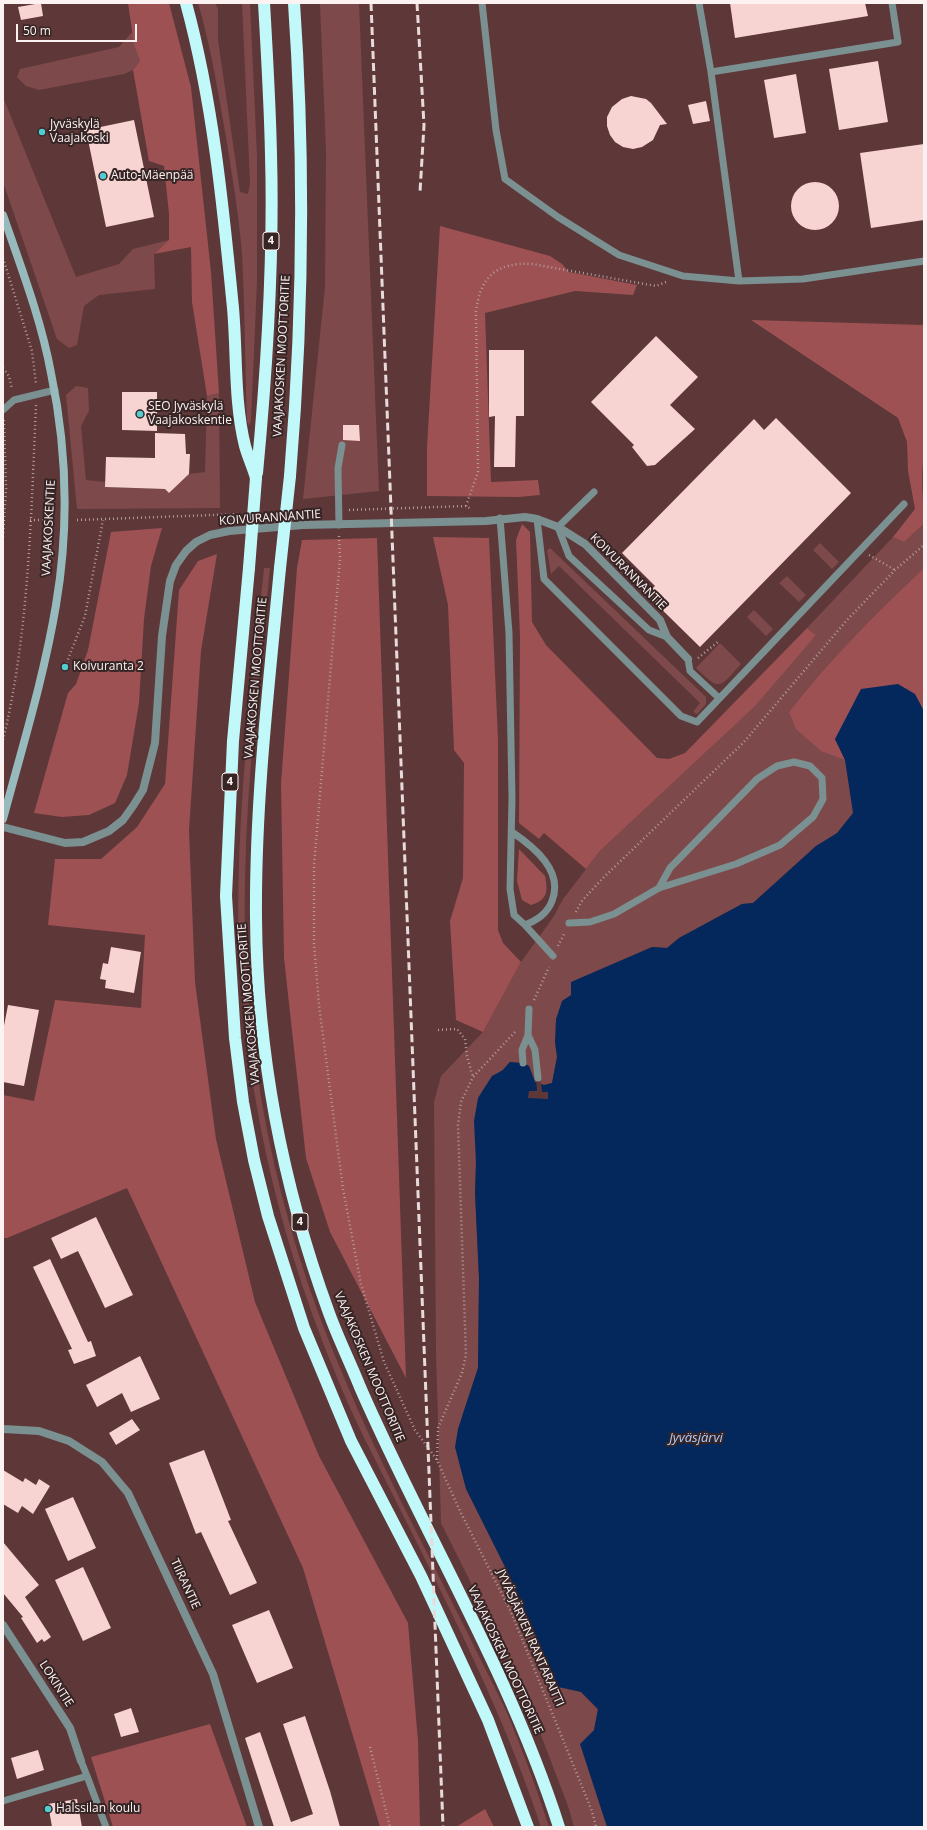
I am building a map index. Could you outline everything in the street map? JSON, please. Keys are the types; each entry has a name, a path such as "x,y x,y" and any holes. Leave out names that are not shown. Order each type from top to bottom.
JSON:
{"highway":[{"path":"186,3 194,32 210,118 224,223 235,336 239,406 245,446 256,478"},
{"name":"VAAJAKOSKEN MOOTTORITIE","path":"264,3 271,156 271,265 267,354 233,741 226,896 234,1038 243,1102 254,1160 268,1216 304,1328 351,1441 421,1576 488,1720 528,1827"},
{"name":"VAAJAKOSKEN MOOTTORITIE","path":"294,3 298,60 301,218 298,363 290,476 280,568 261,788 256,921 266,1058 278,1135 295,1207 330,1315 378,1427 515,1711 543,1776 559,1827"}],"main road":[{"name":"VAAJAKOSKENTIE","path":"3,215 46,347 55,390 61,434 64,477 64,514 56,604 44,665 3,819"}],"street":[{"name":"KOIVURANNANTIE","path":"3,827 65,843 83,842 109,831 123,820 133,806 142,790 155,743 165,610 170,582 176,564 186,551 196,542 210,535 229,531 303,525 486,521 500,518 525,517 537,519 558,527 585,544 660,620 667,637 688,659"},
{"name":"TIIRANTIE","path":"3,1429 39,1430 69,1441 102,1462 128,1493 214,1674 259,1827"},
{"name":"LOKINTIE","path":"3,1624 70,1728 81,1761"}],"lane":[{"path":"482,3 496,130 505,178 558,217 619,255 684,276 739,281 803,279 924,261"},
{"path":"699,3 711,72 739,281"},
{"path":"711,72 898,42 892,3"},
{"path":"3,410 14,400 55,390"},
{"path":"339,525 338,468 342,445"},
{"path":"594,492 558,527 569,556 649,630 667,637"},
{"path":"537,519 544,579 682,716 697,722 904,504"},
{"path":"500,518 509,633 512,832 510,889 514,915 553,956"},
{"path":"688,659 690,671 719,698"},
{"path":"569,923 590,922 614,914 659,888 736,864 780,845 813,817 822,800 822,778 810,766 794,762 777,766 757,779 670,868 659,888"},
{"path":"512,832 528,843 545,863 555,878 556,892 551,905 536,920 525,925"},
{"path":"523,1063 522,1050 528,1035 529,1009"},
{"path":"528,1035 535,1050 538,1078"},
{"path":"81,1761 106,1827"},
{"path":"3,1801 87,1776"}],"path":[{"name":"VAAJAKOSKENTIE","path":"3,258 32,351 37,394 30,520 19,659 14,697 3,740"},
{"path":"466,506 478,472 476,312 478,298 486,280 495,271 514,263 532,264 656,286"},
{"path":"3,368 9,376 14,400"},
{"path":"3,410 6,490 3,537"},
{"path":"339,510 466,506 486,521"},
{"path":"77,520 230,514"},
{"path":"30,520 52,520"},
{"path":"65,667 85,616 103,520"},
{"path":"339,525 340,559 314,865 314,944 319,1005 343,1189 361,1284 384,1362 415,1430 437,1460"},
{"path":"529,1009 569,923 581,902 602,879 744,742 847,620 895,570 924,545"},
{"path":"860,550 895,570"},
{"path":"688,659 701,658 719,641"},
{"path":"438,1030 457,1029 465,1039 467,1056 473,1077"},
{"path":"437,1460 438,1428 462,1373 466,1355 458,1126 461,1102 473,1077 518,1029"},
{"name":"JYVÄSJÄRVEN RANTARAITTI","path":"437,1460 459,1509 511,1612 592,1812 596,1827"},
{"path":"370,1747 390,1827"}],"shaded area":[{"path":"128,3 169,3 191,87 211,272 219,393 207,396 192,302 191,247 154,254 169,240 169,214 164,166 149,161 133,70 140,61 134,44"},
{"path":"198,3 215,3 218,9 218,40 240,192 248,194 250,183 242,3 250,3 257,156 257,281 251,421 249,426 247,421 243,275 239,225 217,86 207,36"},
{"path":"320,3 359,3 379,491 303,499 325,287 326,151"},
{"path":"132,32 140,61 133,70 124,74 39,90 26,86 17,77 20,69 119,47"},
{"path":"3,97 76,277 119,264 133,249 169,240 154,254 155,289 99,295 84,306 77,345 69,348 57,339 3,182"},
{"path":"440,226 550,256 562,264 569,272 637,285 633,295 575,291 485,313 491,482 538,480 540,495 519,497 427,496 427,447"},
{"path":"751,320 924,325 924,457 922,482 924,524 904,542 893,537 915,509 908,471 907,442 898,418"},
{"path":"76,386 88,388 89,411 81,426 86,480 105,482 105,487 165,489 169,493 189,474 205,472 207,396 219,393 220,508 77,509 66,395"},
{"path":"522,524 530,532 532,622 546,645 657,758 669,759 685,753 807,628 816,635 755,706 600,851 586,869 544,833 539,839 519,823 520,636 516,540"},
{"path":"924,524 924,568 854,637 820,674 789,712 845,760 924,790 816,846 753,903 742,904 679,938 667,948 652,947 562,1001 555,1042 557,1057 552,1083 544,1085 535,1082 529,1066 510,1062 503,1069 509,1087 476,1163 475,1193 479,1278 478,1368 462,1416 581,1692 598,1710 594,1730 631,1827 574,1827 568,1806 539,1730 507,1655 441,1523 436,1353 434,1102 441,1076 483,1032 521,962 554,916 563,899 600,851 710,748 816,635 807,628 893,537 904,542"},
{"path":"162,528 151,566 144,619 139,703 127,775 115,803 89,815 62,817 34,813 68,693 76,684 88,650 111,532"},
{"path":"433,537 489,538 498,740 498,930 503,943 521,962 483,1032 456,1020 450,921 463,878 464,763 454,750 448,605"},
{"path":"377,538 406,1378 330,1232 306,1158 284,958 281,783 297,568 302,540"},
{"path":"820,543 839,562 832,569 813,550"},
{"path":"550,548 706,697 706,704 697,714 693,712 700,703 559,566 551,574 547,550"},
{"path":"217,554 201,651 189,830 195,982 216,1139 255,1302 319,1456 408,1623 418,1741 420,1827 380,1827 303,1568 127,1188 7,1238 3,1238 3,1095 34,1101 55,1000 141,1008 145,935 48,925 55,859 101,859 137,827 165,784 179,590 198,561"},
{"path":"264,568 270,568 254,723 248,800 245,878 245,942 249,1005 257,1069 267,1132 281,1194 319,1316 357,1409 388,1475 508,1715 530,1771 549,1827 541,1827 493,1702 436,1581 364,1438 343,1391 304,1290 290,1246 267,1158 258,1114 245,1024 239,960 238,903 239,855 245,759"},
{"path":"924,568 924,722 835,739 845,760 821,751 796,729 789,712 820,674 854,637"},
{"path":"787,576 806,595 799,602 779,583"},
{"path":"754,610 773,629 766,636 747,617"},
{"path":"720,643 741,664 724,682 715,684 696,668"},
{"path":"519,849 545,876 546,894 544,898 531,905 522,900 517,881"},
{"path":"210,1724 247,1827 113,1827 91,1757"},
{"path":"485,1809 494,1827 456,1827"}],"water":[{"name":"Jyväsjärvi","path":"898,684 915,694 924,711 924,1827 607,1827 580,1744 594,1730 598,1709 581,1692 558,1687 506,1569 466,1489 455,1447 458,1429 478,1368 479,1278 475,1193 476,1163 474,1121 478,1098 492,1076 503,1070 510,1062 523,1063 529,1066 535,1082 544,1085 552,1083 557,1057 555,1042 556,1019 562,1001 571,995 571,982 652,947 667,948 679,938 742,904 753,903 816,846 837,833 853,813 845,760 835,739 861,689"}],"pier":[{"path":"536,1079 541,1082 542,1092 548,1092 548,1099 528,1098 529,1091 537,1091"}],"building":[{"path":"41,3 43,16 21,20 18,7"},
{"path":"730,3 865,3 868,16 735,38"},
{"path":"878,61 888,122 839,130 829,69"},
{"path":"796,74 806,133 774,138 764,80"},
{"path":"631,96 646,99 651,103 667,124 660,125 653,140 642,147 633,149 623,147 615,142 610,135 607,126 607,117 612,107 622,99"},
{"path":"706,101 710,121 693,124 688,105"},
{"path":"134,120 154,217 106,227 86,130"},
{"path":"924,144 924,220 871,228 860,153"},
{"path":"815,182 824,184 832,189 837,197 839,206 837,215 832,223 824,228 815,230 806,228 798,223 793,215 791,206 793,197 798,189 806,184"},
{"path":"656,336 698,377 670,405 695,429 655,465 647,466 632,447 634,445 591,402"},
{"path":"489,350 524,350 524,416 516,416 515,467 494,467 495,416 489,417"},
{"path":"122,392 157,392 157,431 122,430"},
{"path":"776,418 851,493 700,647 646,594 655,586 622,553 754,419 764,430"},
{"path":"343,425 359,425 360,441 343,440"},
{"path":"155,433 185,434 186,454 190,454 189,474 169,493 165,489 105,487 106,457 155,458"},
{"path":"111,947 141,952 134,993 105,988 106,980 100,979 103,963 108,964"},
{"path":"8,1005 39,1010 24,1086 3,1082 3,1031"},
{"path":"96,1217 133,1295 105,1308 78,1251 61,1259 51,1238"},
{"path":"50,1259 88,1342 91,1341 96,1356 74,1364 68,1350 72,1349 33,1267"},
{"path":"140,1356 160,1399 131,1412 122,1393 97,1407 86,1385"},
{"path":"132,1419 140,1430 116,1445 109,1433"},
{"path":"204,1450 231,1520 228,1521 257,1583 230,1595 201,1532 196,1534 169,1463"},
{"path":"3,1470 23,1482 25,1478 36,1485 39,1479 50,1486 33,1514 22,1506 18,1513 3,1504"},
{"path":"73,1497 96,1548 68,1561 45,1509"},
{"path":"3,1542 39,1585 25,1597 51,1637 44,1642 42,1639 37,1643 21,1618 23,1617 3,1593"},
{"path":"83,1567 111,1628 83,1641 55,1580"},
{"path":"269,1610 293,1668 257,1683 232,1625"},
{"path":"131,1708 139,1732 121,1737 114,1714"},
{"path":"305,1716 330,1791 340,1827 274,1827 245,1738 260,1732 291,1822 313,1814 283,1724"},
{"path":"38,1750 44,1770 17,1779 11,1758"},
{"name":"Halssilan koulu","path":"77,1799 82,1827 52,1827 48,1804"}],"railway":[{"path":"371,3 443,1827"},
{"path":"417,3 424,125 420,192"}],"place":[{"name":"Jyväskylä Vaajakoski","path":"42,132"},
{"name":"Auto-Mäenpää","path":"103,176"},
{"name":"SEO Jyväskylä Vaajakoskentie","path":"140,414"},
{"name":"Koivuranta 2","path":"65,667"},
{"name":"Halssilan koulu","path":"48,1809"}]}
